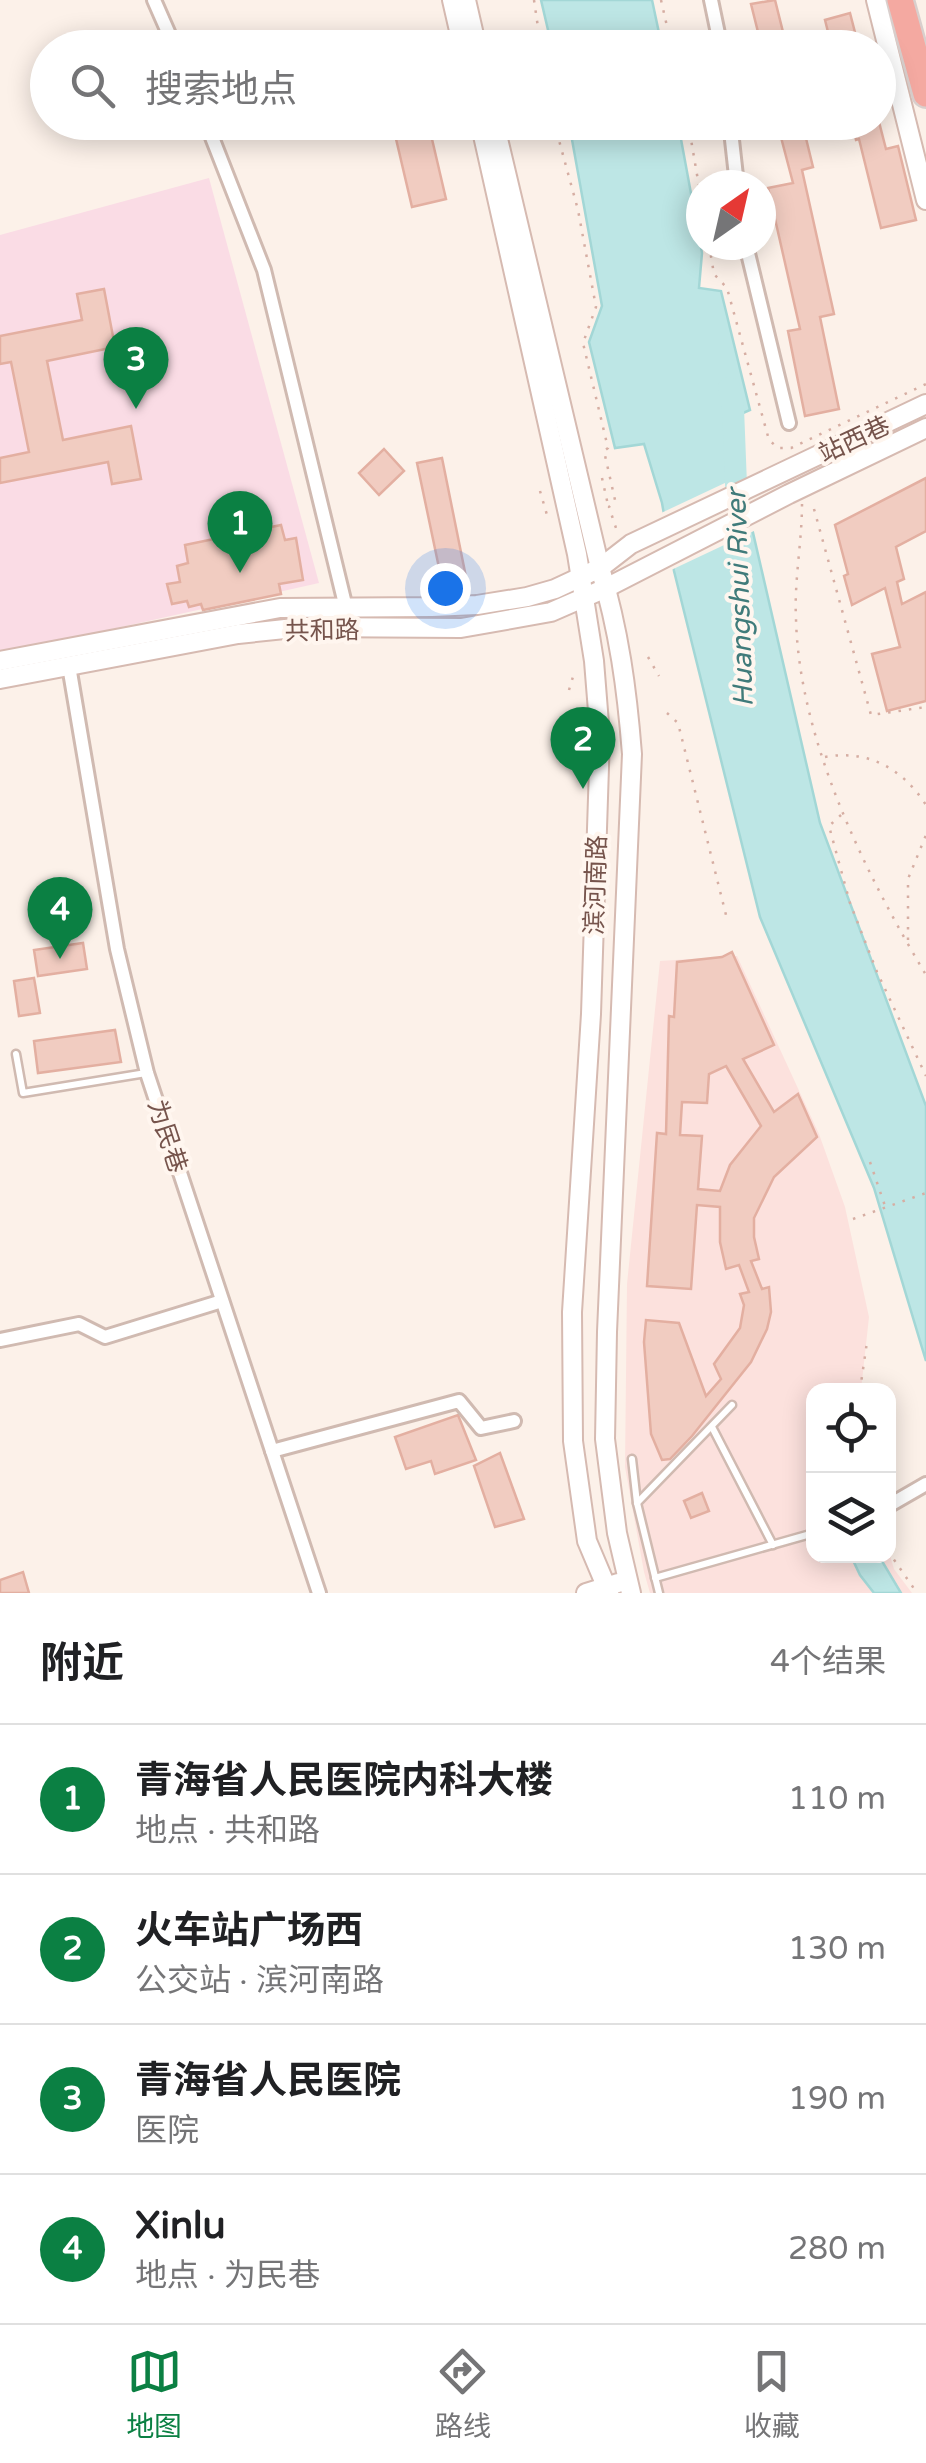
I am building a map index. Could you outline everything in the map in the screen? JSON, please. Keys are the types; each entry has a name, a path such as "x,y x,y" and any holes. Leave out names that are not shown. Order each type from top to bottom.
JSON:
{"highway":[{"path":"900,0 926,94"}],"main road":[{"path":"452,0 459,30"},
{"path":"466,0 473,30"},
{"path":"876,0 884,30"},
{"path":"896,80 926,200"},
{"name":"滨河南路","path":"484,140 581,576 600,736 591,1014 572,1312 573,1441 587,1541 608,1590"},
{"name":"滨河南路","path":"498,140 616,622 632,754 606,1332 605,1439 630,1590"},
{"name":"站西巷","path":"625,540 782,473 926,404"},
{"name":"站西巷","path":"638,571 796,499 926,428"},
{"name":"共和路","path":"0,660 280,608 477,606 527,598 600,568 625,540"},
{"name":"共和路","path":"0,679 238,634 304,627 461,628 551,612 638,571"},
{"path":"586,1593 630,1590"}],"street":[{"path":"154,0 166,30"},
{"path":"711,0 717,30"},
{"path":"213,140 264,270 346,608"},
{"path":"732,140 735,170"},
{"path":"750,260 790,423"},
{"name":"为民巷","path":"69,666 117,949 147,1073 319,1593"},
{"path":"0,1340 79,1324 106,1337 222,1301"},
{"path":"272,1451 459,1401 481,1428 514,1421"},
{"path":"896,1501 926,1484"}],"lane":[{"path":"16,1054 23,1093 147,1073"},
{"path":"637,1503 732,1405"},
{"path":"712,1427 773,1545"},
{"path":"632,1459 637,1503 660,1593"},
{"path":"655,1578 806,1535"}],"path":[{"path":"534,0 539,30"},
{"path":"661,0 668,30"},
{"path":"559,140 578,210 596,306 583,343 608,448 604,452 615,500 609,507"},
{"path":"691,140 696,170"},
{"path":"602,478 609,507 625,540"},
{"path":"540,491 546,515"},
{"path":"796,499 796,618 806,692 842,814 884,904 926,975"},
{"path":"814,509 871,715 926,708"},
{"path":"648,657 659,676"},
{"path":"569,690 574,670"},
{"path":"668,713 678,723 727,919"},
{"path":"824,757 846,754 878,761 904,778 926,805"},
{"path":"842,814 829,826 850,903 877,972 926,1076"},
{"path":"908,944 908,879 926,835"},
{"path":"870,1162 886,1207"},
{"path":"853,1219 926,1193"},
{"path":"861,1383 868,1342"},
{"path":"896,1562 918,1593"}],"shaded area":[{"path":"209,178 319,583 0,654 0,235"},
{"path":"737,956 819,1134 845,1207 869,1317 862,1383 806,1383 806,1563 892,1563 912,1593 650,1593 625,1467 627,1284 660,961"}],"water":[{"path":"541,0 652,0 658,30 548,30"},
{"path":"572,140 681,140 687,170 686,260 701,260 699,288 721,291 750,410 727,420 820,823 926,1106 926,1361 874,1188 760,917 674,571 662,503 644,444 615,448 589,342 602,306"},
{"path":"854,1563 883,1563 901,1593 874,1593"}],"pier":[{"path":"744,474 756,530 669,571 659,514"}],"building":[{"path":"775,0 782,30 758,30 751,4"},
{"path":"850,13 854,30 828,30 825,20"},
{"path":"396,140 432,140 446,199 412,207"},
{"path":"782,140 806,140 813,167 802,170 834,314 820,317 839,409 805,416 788,331 800,329 776,223 776,186 793,183"},
{"path":"859,140 884,140 886,149 898,146 916,220 881,228"},
{"path":"104,289 115,347 47,361 63,440 131,426 141,479 112,484 108,462 0,483 0,458 29,452 11,362 0,364 0,336 82,320 77,294"},
{"path":"384,449 404,471 379,495 359,473"},
{"path":"442,458 466,577 442,582 417,463"},
{"path":"926,478 926,531 896,547 904,579 897,582 902,604 926,592 926,701 887,711 872,654 900,647 885,588 852,605 835,525"},
{"path":"281,525 285,540 296,538 303,580 279,584 281,594 203,610 201,604 189,607 187,601 172,604 167,584 180,582 177,566 188,563 185,545"},
{"path":"83,943 87,969 38,976 34,950"},
{"path":"732,952 774,1045 743,1059 774,1112 798,1094 817,1137 774,1177 754,1218 759,1259 751,1261 762,1289 769,1287 771,1312 767,1329 751,1362 692,1436 670,1459 662,1460 651,1434 646,1320 679,1323 706,1396 721,1379 714,1364 740,1328 744,1305 740,1294 749,1292 739,1265 726,1269 720,1242 720,1207 697,1205 691,1289 647,1286 657,1133 666,1134 669,1016 674,1017 677,962 722,957","holes":["726,1066 761,1126 730,1165 720,1191 698,1189 702,1136 680,1135 682,1102 707,1103 709,1074"]},
{"path":"34,978 40,1013 19,1016 14,981"},
{"path":"115,1030 121,1062 38,1073 34,1041"},
{"path":"458,1415 476,1460 435,1474 431,1461 406,1469 395,1437"},
{"path":"500,1453 524,1519 495,1527 474,1466"},
{"path":"702,1493 709,1511 691,1518 684,1501"},
{"path":"23,1572 29,1593 0,1593 0,1580"}],"waterway":[{"name":"Huangshui River","path":"729,388 736,485"}],"place":[{"name":"青海省人民医院","path":"136,409"},
{"name":"青海省人民医院内科大楼","path":"240,573"},
{"name":"火车站广场西","path":"583,789"},
{"name":"Xinlu","path":"60,959"}]}
